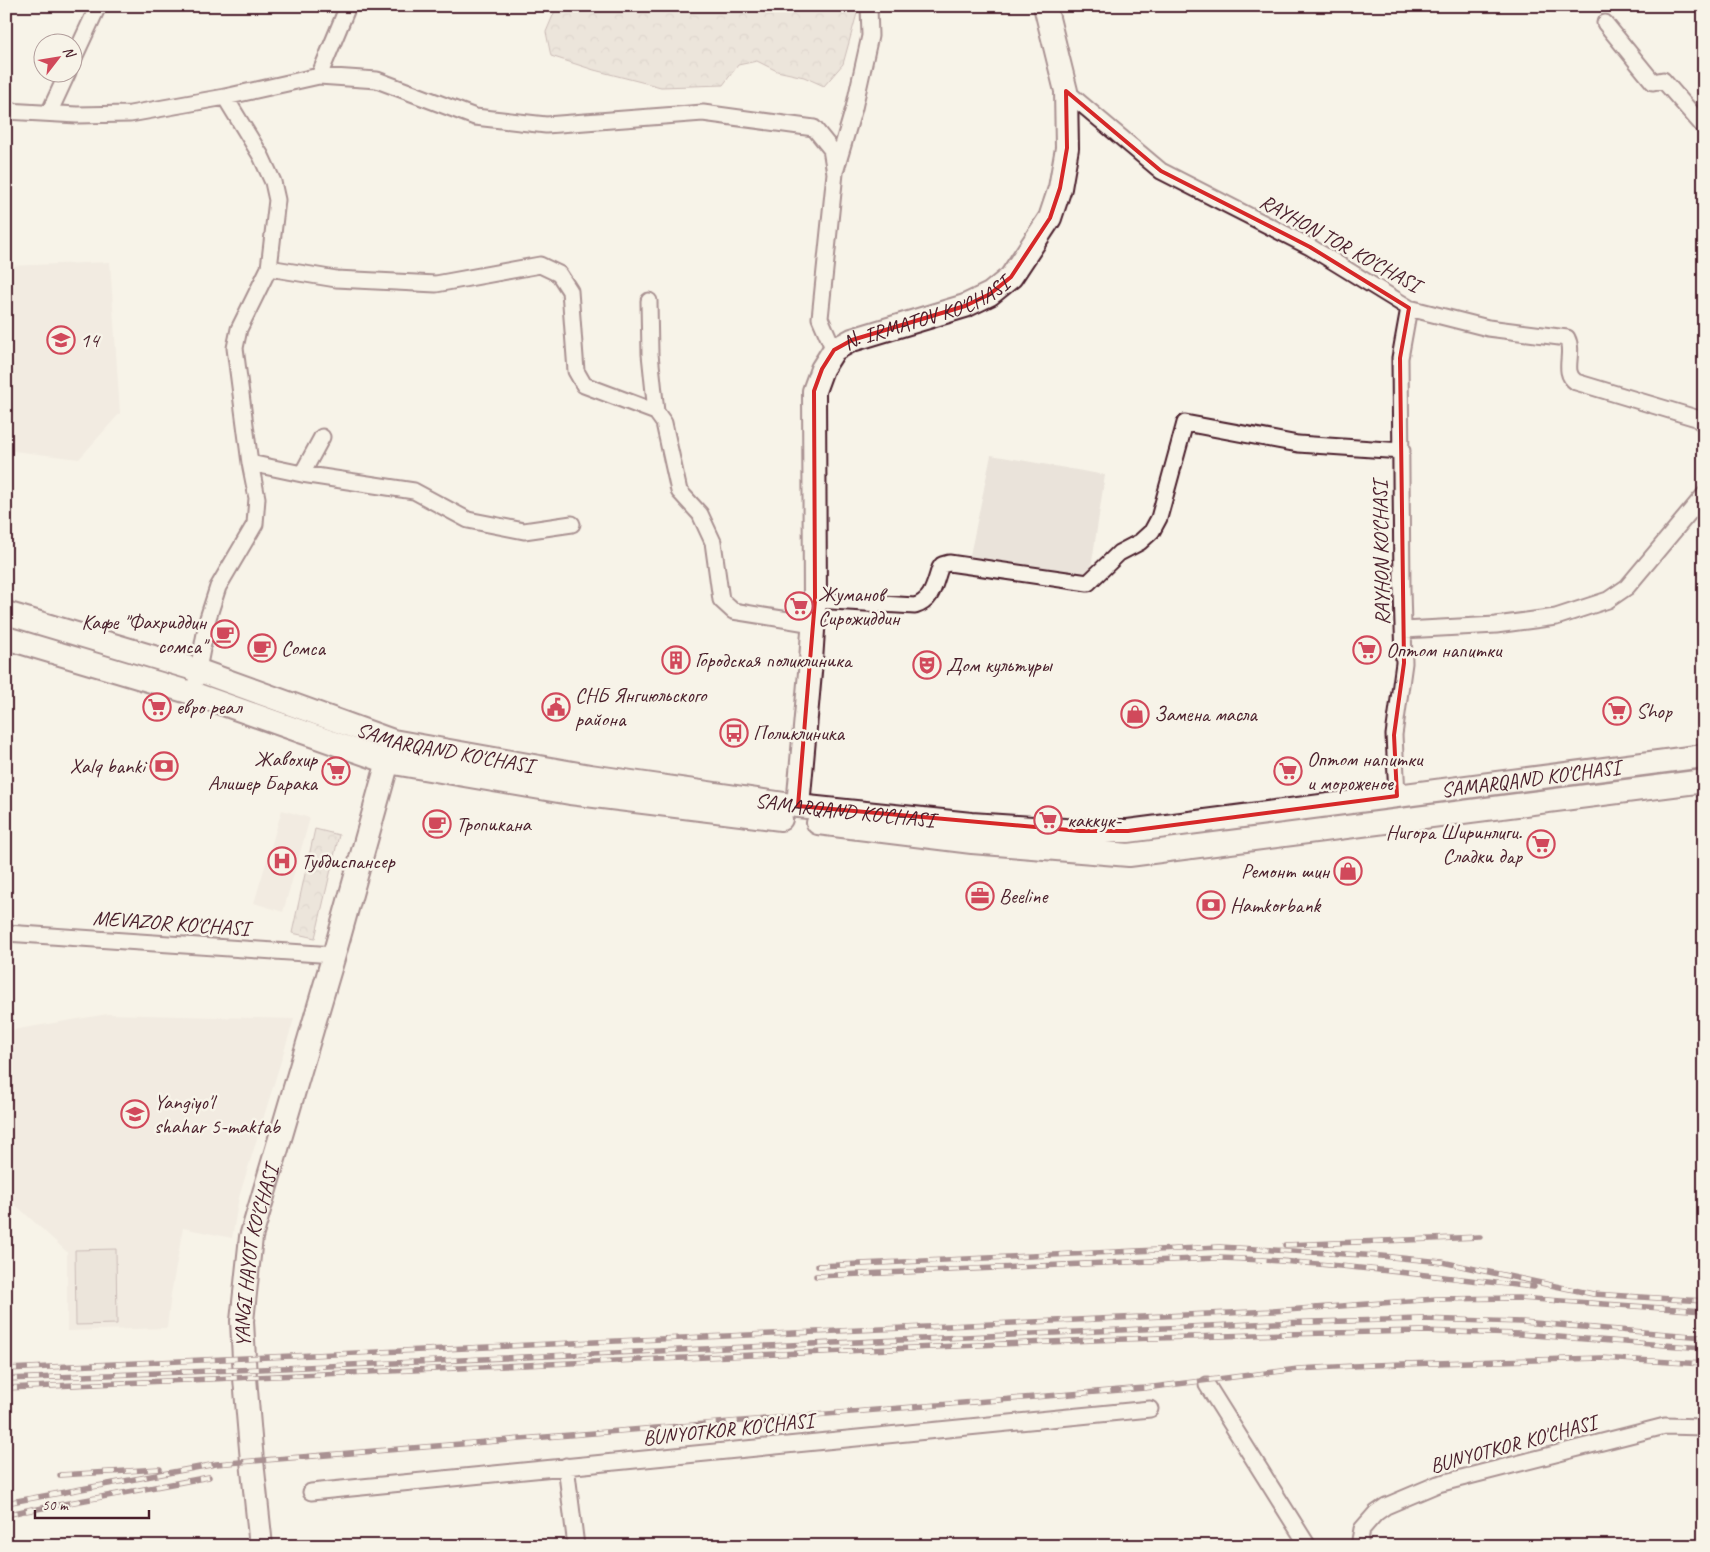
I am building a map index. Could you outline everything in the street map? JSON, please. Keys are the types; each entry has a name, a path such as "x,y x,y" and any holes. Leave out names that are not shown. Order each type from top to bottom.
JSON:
{"main road":[{"name":"N. IRMATOV KO'CHASI","path":"798,806 811,661 814,600 814,391 822,369 834,350 852,340 965,306 990,294 1011,276 1050,218 1060,188 1067,148 1066,91 1045,6"},
{"name":"SAMARQAND KO'CHASI","path":"6,613 197,670 391,751 590,776 798,806 971,824 1080,831 1128,831 1704,756"},
{"name":"SAMARQAND KO'CHASI","path":"6,638 391,751 580,794 972,842 1129,855 1704,781"},
{"name":"YANGI HAYOT KO'CHASI","path":"261,1546 245,1378 242,1321 251,1237 334,955 391,751"}],"street":[{"path":"82,40 98,6"},
{"path":"319,76 348,6"},
{"path":"834,350 820,318 835,173 854,108 870,36 869,6"},
{"path":"1605,23 1653,82 1663,80 1704,127"},
{"path":"6,111 77,115 130,114 226,97 319,76 377,80 475,117 537,124 703,113 814,128 831,148 835,173"},
{"path":"49,113 63,82"},
{"name":"RAYHON TOR KO'CHASI","path":"1066,91 1161,171 1310,247 1410,308 1488,328 1567,338 1571,345 1568,373 1570,378 1576,382 1696,418 1704,424"},
{"path":"195,694 197,670 208,618 218,587 255,524 257,498 250,463 235,348 239,329 269,268 277,200 273,182 261,156 226,97"},
{"path":"269,268 336,279 436,284 540,265 559,274 570,291 576,371 584,384 656,412"},
{"path":"649,301 650,354 656,412 664,423 680,491 700,514 713,542 721,600 733,611 813,624"},
{"name":"RAYHON KO'CHASI","path":"1397,796 1394,735 1404,663 1400,358 1410,308"},
{"path":"814,600 915,606 929,598 940,568 942,565 949,564 1088,582 1120,553 1140,542 1152,531 1159,518 1185,424 1298,444 1402,451"},
{"path":"302,474 322,437"},
{"path":"250,463 302,474 414,492 468,520 524,531 572,524"},
{"path":"1404,630 1496,625 1556,617 1608,600 1627,587 1704,495"},
{"name":"MEVAZOR KO'CHASI","path":"6,933 334,955"},
{"path":"1208,1384 1308,1546"},
{"name":"BUNYOTKOR KO'CHASI","path":"311,1492 1150,1409"},
{"name":"BUNYOTKOR KO'CHASI","path":"1359,1546 1362,1529 1376,1513 1386,1506 1438,1484 1665,1426 1704,1427"},
{"path":"566,1466 576,1546"}],"highlighted area":[{"path":"1066,91 1161,171 1310,247 1409,308 1400,358 1404,663 1394,735 1397,796 1128,831 1080,831 798,806 815,600 814,391 822,369 834,350 852,340 965,306 990,294 1011,277 1050,218 1060,188 1067,148"}],"shaded area":[{"name":"14","path":"110,262 120,413 79,459 6,450 6,266"},
{"path":"991,455 1105,475 1090,575 969,560"},
{"name":"Тубдиспансер","path":"282,810 310,818 283,912 254,903"},
{"name":"Yangiyo'l shahar 5-maktab","path":"108,1014 294,1019 239,1197 232,1238 183,1228 167,1328 67,1331 67,1252 6,1196 6,1031"}],"green space":[{"path":"557,6 859,6 843,64 824,86 804,77 777,71 757,61 738,65 723,85 661,87 594,70 551,56 546,32"},
{"path":"315,829 339,835 315,938 292,933"},
{"path":"116,1249 117,1324 76,1325 75,1250"}],"railway":[{"path":"1285,1245 1480,1237"},
{"path":"818,1266 1220,1247 1381,1256 1442,1262 1593,1294 1704,1301"},
{"path":"816,1276 1218,1258 1336,1266 1534,1287"},
{"path":"6,1369 1273,1311 1436,1299 1519,1298 1704,1311"},
{"path":"6,1379 1275,1323 1422,1319 1522,1322 1704,1337"},
{"path":"6,1388 1094,1340 1285,1334 1420,1331 1519,1334 1704,1348"},
{"path":"6,1503 216,1464 1145,1388 1298,1369 1601,1358 1704,1364"},
{"path":"60,1475 160,1469"},
{"path":"26,1511 209,1477"},
{"path":"6,1515 32,1509"}],"place":[{"name":"14","path":"61,340"},
{"name":"Жуманов Сирожиддин","path":"799,606"},
{"name":"Кафе \"Фахриддин сомса\"","path":"225,634"},
{"name":"Сомса","path":"262,648"},
{"name":"Оптом напитки","path":"1367,650"},
{"name":"Городская поликлиника","path":"676,660"},
{"name":"Дом культуры","path":"927,665"},
{"name":"евро реал","path":"157,707"},
{"name":"СНБ Янгиюльского района","path":"556,707"},
{"name":"Shop","path":"1617,711"},
{"name":"Замена масла","path":"1135,714"},
{"name":"Поликлиника","path":"734,733"},
{"name":"Xalq banki","path":"164,766"},
{"name":"Жавохир Алишер Барака","path":"336,771"},
{"name":"Оптом напитки и мороженое","path":"1288,771"},
{"name":"каккук-","path":"1048,820"},
{"name":"Тропикана","path":"437,824"},
{"name":"Нигора Ширинлиги. Сладки дар","path":"1541,844"},
{"name":"Тубдиспансер","path":"282,861"},
{"name":"Ремонт шин","path":"1348,871"},
{"name":"Beeline","path":"980,896"},
{"name":"Hamkorbank","path":"1211,905"},
{"name":"Yangiyo'l shahar 5-maktab","path":"135,1114"}]}
